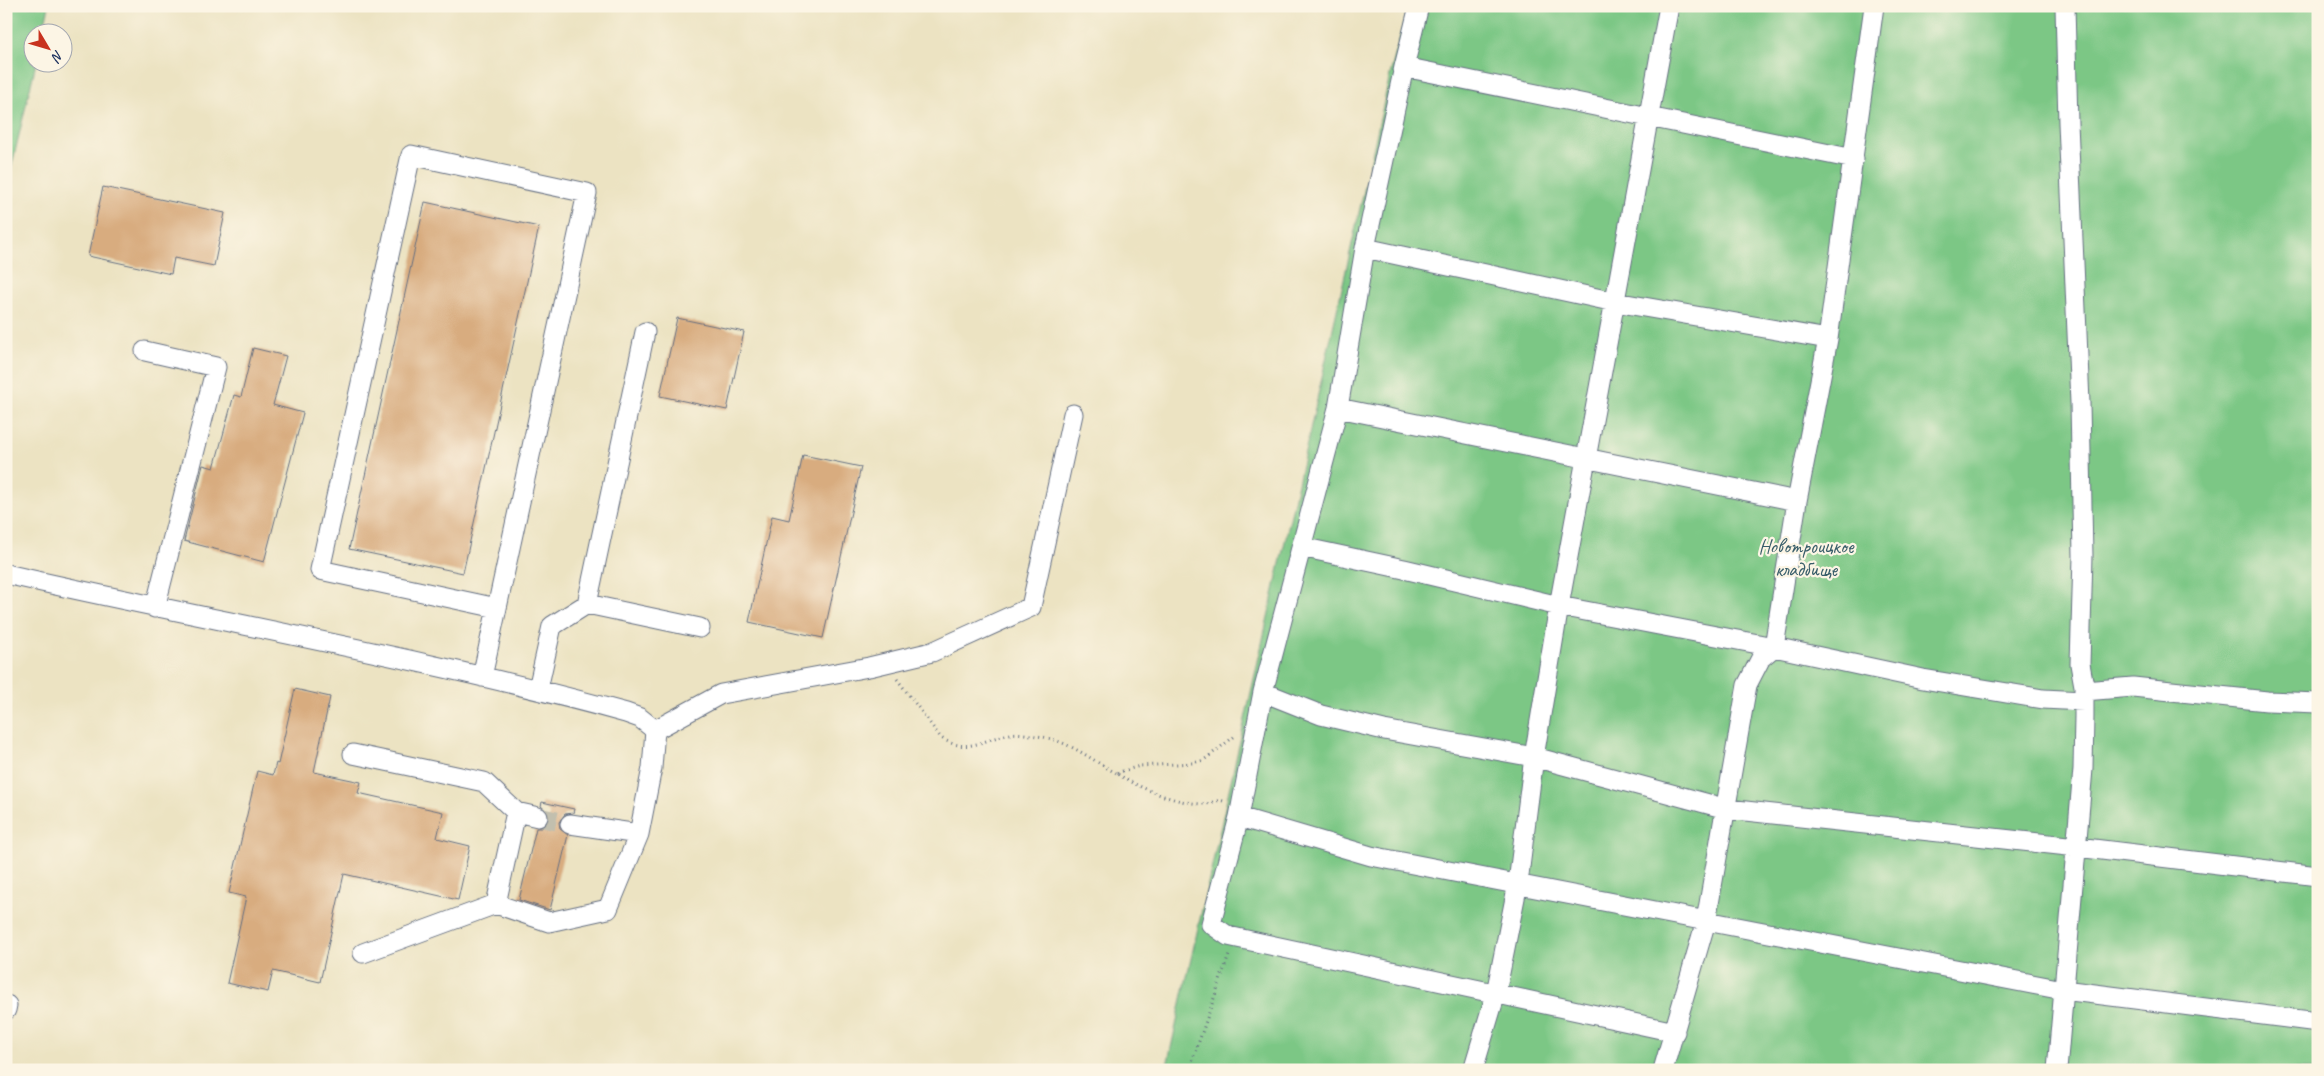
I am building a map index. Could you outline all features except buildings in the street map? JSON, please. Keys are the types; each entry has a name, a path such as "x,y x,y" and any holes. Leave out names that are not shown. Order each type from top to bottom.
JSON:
{"street":[{"path":"1419,6 1365,248 1338,408 1263,692 1239,817 1211,924 1233,938 1675,1032"},
{"path":"1473,1070 1496,993 1518,883 1534,757 1559,606 1585,457 1650,118 1669,6"},
{"path":"1664,1070 1706,922 1747,685 1761,658 1774,646 1797,501 1828,339 1874,6"},
{"path":"2057,1070 2084,769 2084,696 2080,664 2083,556 2080,403 2065,6"},
{"path":"1404,67 1854,159"},
{"path":"482,677 497,608 587,193 411,155 320,570 497,608"},
{"path":"1365,248 1614,302 1828,339"},
{"path":"587,604 645,332"},
{"path":"145,351 216,368 155,608"},
{"path":"1338,408 1797,501"},
{"path":"654,730 721,694 932,652 1031,607 1073,414"},
{"path":"1301,548 1559,606 1774,646 1923,679 2043,699 2084,696 2133,687 2244,697 2267,701 2318,703"},
{"path":"6,574 155,608 538,689 626,713 640,718 654,730"},
{"path":"538,689 552,626 587,604 700,628"},
{"path":"1263,692 1321,715 1339,720 1534,757 1727,809 2077,846 2318,876"},
{"path":"364,953 496,904 549,922 608,909 639,834 652,768 654,730"},
{"path":"353,754 484,782 516,812 538,817"},
{"path":"496,904 516,812"},
{"path":"1239,817 1371,856 2063,990 2318,1022"},
{"path":"570,824 639,834"}],"path":[{"path":"879,664 904,686 941,738 951,744 966,747 1011,734 1038,736 1064,742 1149,791 1205,804 1222,799 1232,807 1239,817"},
{"path":"1116,773 1140,766 1193,763 1204,760 1258,717"},
{"path":"1189,1070 1224,975 1233,938"}],"green space":[{"path":"6,6 49,6 45,22 22,22 22,72 34,72 6,190"},
{"name":"Новотроицкое кладбище","path":"1408,6 2318,6 2318,1070 1166,1070 1390,75"}],"tunnel":[{"path":"538,817 570,824"}]}
